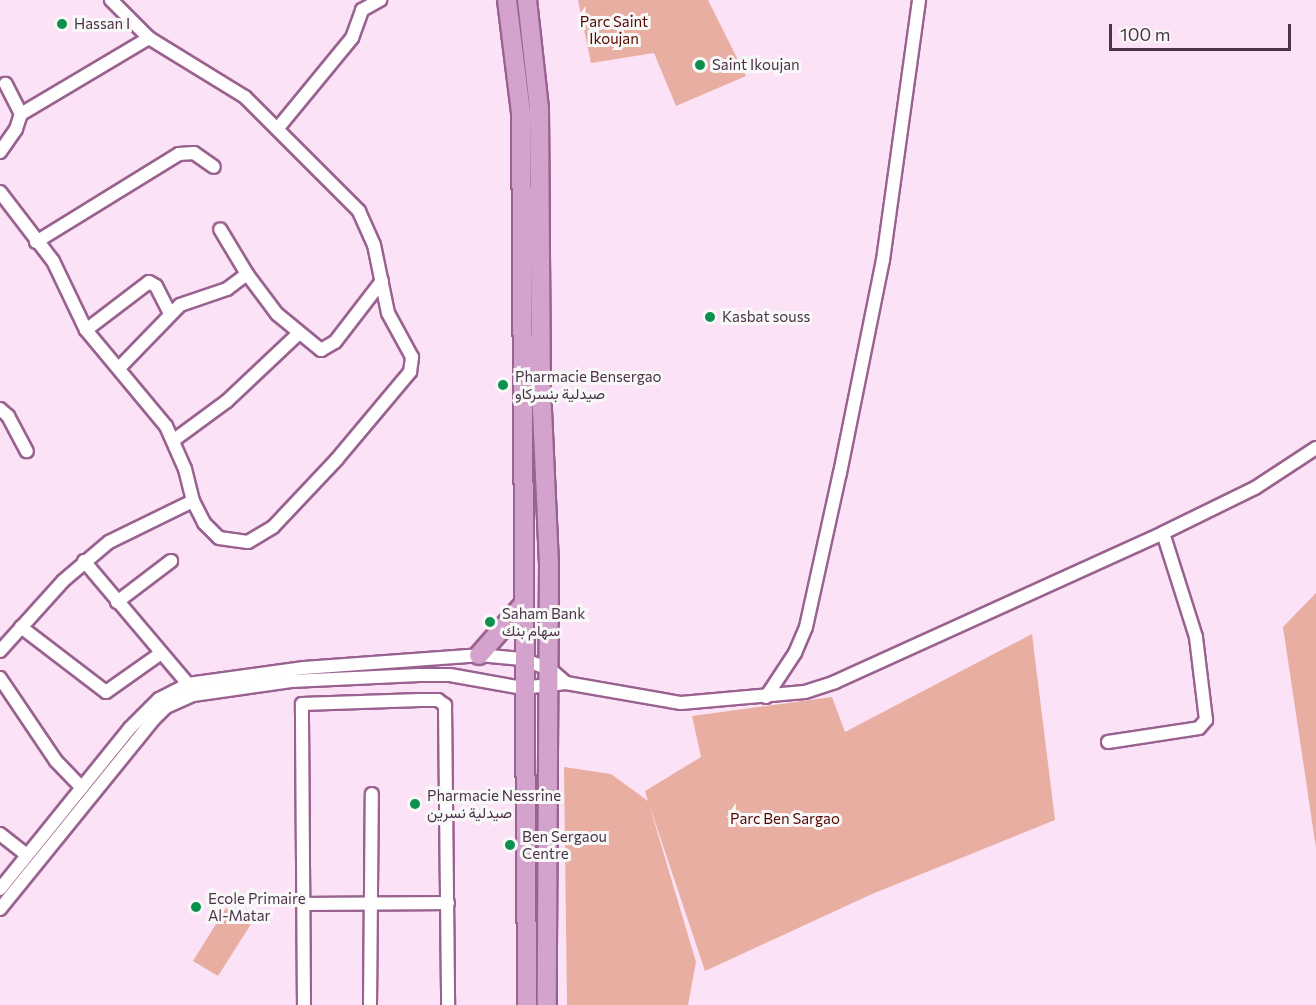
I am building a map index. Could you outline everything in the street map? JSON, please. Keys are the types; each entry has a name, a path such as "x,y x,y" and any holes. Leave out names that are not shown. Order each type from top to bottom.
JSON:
{"main road":[{"path":"507,0 521,113 521,607 527,1005"},
{"path":"527,0 538,109 541,388 555,679 547,1005"},
{"path":"479,654 521,607"}],"street":[{"path":"0,192 36,242 53,261 86,330 155,409 174,440 193,501 204,523 219,538 248,542 273,527 344,450 414,362 388,313 374,245 359,211 278,128 236,90 148,38 111,0"},
{"path":"278,128 352,38 362,10 380,0"},
{"path":"766,697 795,653 806,627 840,473 883,260 919,0"},
{"path":"0,152 16,129 21,114 148,38"},
{"path":"6,84 21,114"},
{"path":"36,242 179,154 194,153 214,167"},
{"path":"220,229 247,274 298,334 313,347 328,348 382,281"},
{"path":"120,367 170,313 193,299 227,289 247,274"},
{"path":"86,330 149,282 156,286 170,313"},
{"path":"174,440 227,401 298,334"},
{"path":"0,410 8,416 27,451"},
{"path":"0,889 148,709 188,684 304,668 479,654 522,658 555,679 681,703 805,692 836,682 1163,533 1255,488 1316,448"},
{"path":"0,651 84,561 109,542 193,501"},
{"path":"1108,742 1199,728 1206,720 1194,628 1163,533"},
{"path":"84,561 188,684"},
{"path":"117,602 171,561"},
{"path":"21,627 106,692 161,653"},
{"path":"0,909 166,707 193,695 301,681 450,675 522,688 555,679"},
{"path":"0,678 56,760 82,788"},
{"path":"301,681 305,904 304,1005"},
{"path":"302,704 438,700 446,705 448,1005"},
{"path":"370,1005 372,794"},
{"path":"3,840 27,855"},
{"path":"305,904 448,903"}],"green space":[{"name":"Saint Ikoujan","path":"578,0 708,0 746,76 676,106 654,53 591,63"},
{"path":"1316,593 1316,848 1283,627"},
{"name":"Parc Ben Sargao","path":"1032,634 1055,820 872,894 705,971 649,804 696,962 688,1005 567,1005 564,767 611,774 648,801 645,791 701,757 692,716 832,697 845,732"},
{"path":"226,908 251,924 218,976 193,961"}],"place":[{"name":"Hassan I","path":"62,24"},
{"name":"Saint Ikoujan","path":"700,65"},
{"name":"Kasbat souss","path":"710,317"},
{"name":"Pharmacie Bensergao صيدلية بنسركاو","path":"503,385"},
{"name":"Saham Bank سهام بنك","path":"490,622"},
{"name":"Pharmacie Nessrine صيدلية نسرين","path":"415,804"},
{"name":"Ben Sergaou Centre","path":"510,845"},
{"name":"Ecole Primaire Al-Matar","path":"196,907"}],"park label":[{"name":"Parc Saint Ikoujan","path":"614,30"}]}
